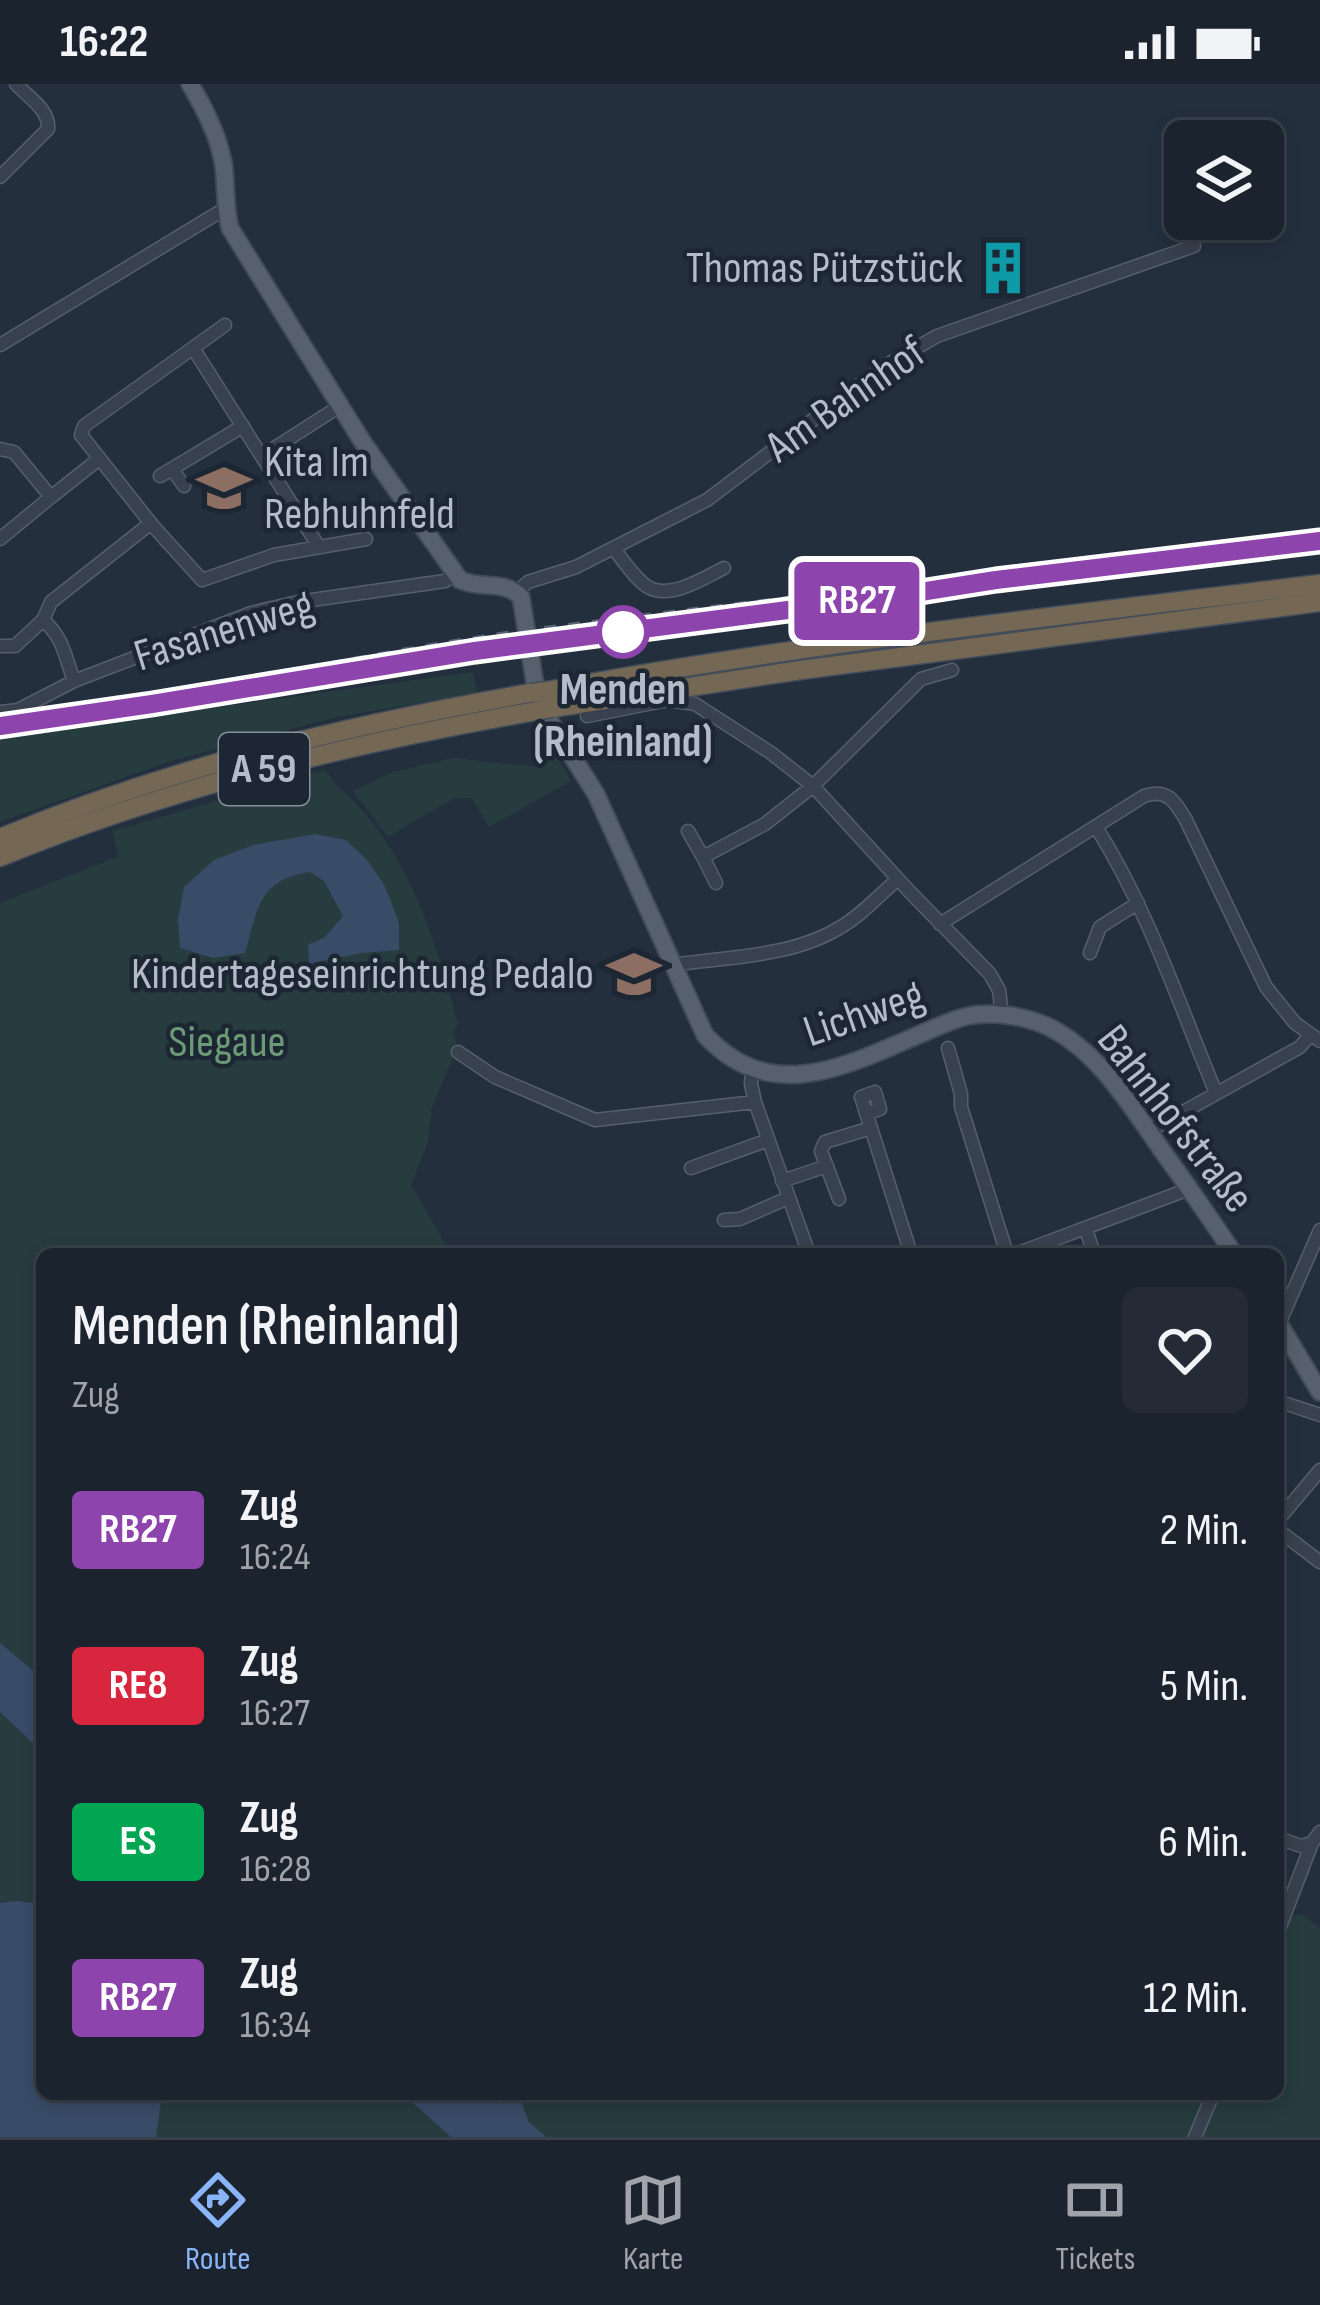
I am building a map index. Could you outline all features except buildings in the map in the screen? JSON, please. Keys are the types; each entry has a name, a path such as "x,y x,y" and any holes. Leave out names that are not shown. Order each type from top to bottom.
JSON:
{"highway":[{"name":"A 59","path":"0,857 98,819 261,769 636,674 1320,584"},
{"name":"A 59","path":"0,838 134,788 340,730 1320,602"}],"main road":[{"path":"190,84 224,164 230,228 340,406 454,574 472,586 508,586 517,592 525,606 535,684 553,730 596,794 705,1035 722,1053 752,1069"},
{"name":"Lichweg","path":"752,1069 787,1076 820,1072 949,1022 1002,1015"},
{"name":"Bahnhofstraße","path":"1002,1015 1045,1025 1100,1068 1230,1248"},
{"path":"1284,1331 1320,1392"}],"street":[{"path":"0,177 48,129 45,112 16,84"},
{"path":"0,345 226,208"},
{"name":"Am Bahnhof","path":"517,592 528,582 576,567 707,500 884,367 937,336 1194,245"},
{"path":"225,326 84,426 81,435 202,580 274,555 366,539"},
{"path":"193,348 319,547"},
{"path":"262,455 340,406"},
{"path":"184,486 166,473 243,425"},
{"path":"0,449 14,452 51,497"},
{"path":"0,539 99,459"},
{"path":"0,646 15,646 43,620 51,602 151,523"},
{"path":"614,549 654,589 688,586 724,568"},
{"name":"Fasanenweg","path":"0,712 18,710 74,681 251,613 446,581 454,574"},
{"path":"43,620 64,646 74,681"},
{"path":"703,857 765,824 813,786 921,679 952,670"},
{"path":"587,716 668,700 695,704 771,754 813,786 990,974 999,990 1002,1015"},
{"path":"940,924 1144,796 1156,792 1175,801 1266,986 1295,1023 1315,1038 1148,1131"},
{"path":"1096,827 1138,903 1216,1094"},
{"path":"688,831 716,883"},
{"path":"672,965 769,951 820,937 845,925 898,879"},
{"path":"1090,953 1100,927 1138,903"},
{"path":"948,1048 961,1107 1005,1248"},
{"path":"458,1052 495,1077 595,1120 755,1102"},
{"name":"Lichweg","path":"752,1069 755,1102 806,1248"},
{"path":"839,1199 821,1151 825,1142 869,1121 907,1248"},
{"path":"691,1168 768,1140"},
{"path":"782,1181 826,1166"},
{"path":"1033,1248 1189,1189"},
{"path":"724,1220 740,1219 788,1198"},
{"path":"1086,1229 1092,1248"},
{"path":"1284,1312 1320,1230"},
{"path":"1284,1403 1320,1415"},
{"path":"1284,1513 1320,1471"},
{"path":"1284,1535 1320,1562"},
{"path":"1284,1840 1301,1846 1316,1838"},
{"path":"1284,1917 1316,1838"},
{"path":"1195,2137 1210,2100"}],"green space":[{"path":"473,672 477,693 337,717 171,761 0,822 0,737"},
{"path":"556,755 571,781 489,827 471,798 454,798 388,837 353,791 393,772 453,758 536,767"},
{"name":"Siegaue","path":"325,770 367,816 417,899 458,1024 454,1032 457,1048 432,1107 428,1142 411,1185 448,1248 36,1248 36,2100 1284,2100 1284,1918 1301,1914 1320,1928 1320,2137 0,2137 0,903 119,856 112,831"}],"water":[{"path":"315,834 346,840 368,861 385,886 399,923 399,950 309,964 308,945 325,937 343,916 324,881 310,872 270,889 245,953 213,958 180,948 178,919 184,887 214,860 253,845"},
{"path":"0,1643 36,1673 36,1746 0,1712"},
{"path":"0,1903 36,1903 36,2100 161,2100 156,2137 0,2137"},
{"path":"410,2100 494,2100 496,2104 521,2100 528,2121 546,2137 451,2137"}],"railway":[{"path":"0,720 518,631 1320,538"}],"train":[{"name":"RB27","path":"0,726 475,651 1320,541"}],"place":[{"name":"Thomas Pützstück","path":"1003,268"},
{"name":"Kita Im Rebhuhnfeld","path":"224,488"},
{"name":"Menden (Rheinland)","path":"623,632"},
{"name":"Kindertageseinrichtung Pedalo","path":"634,974"}]}
